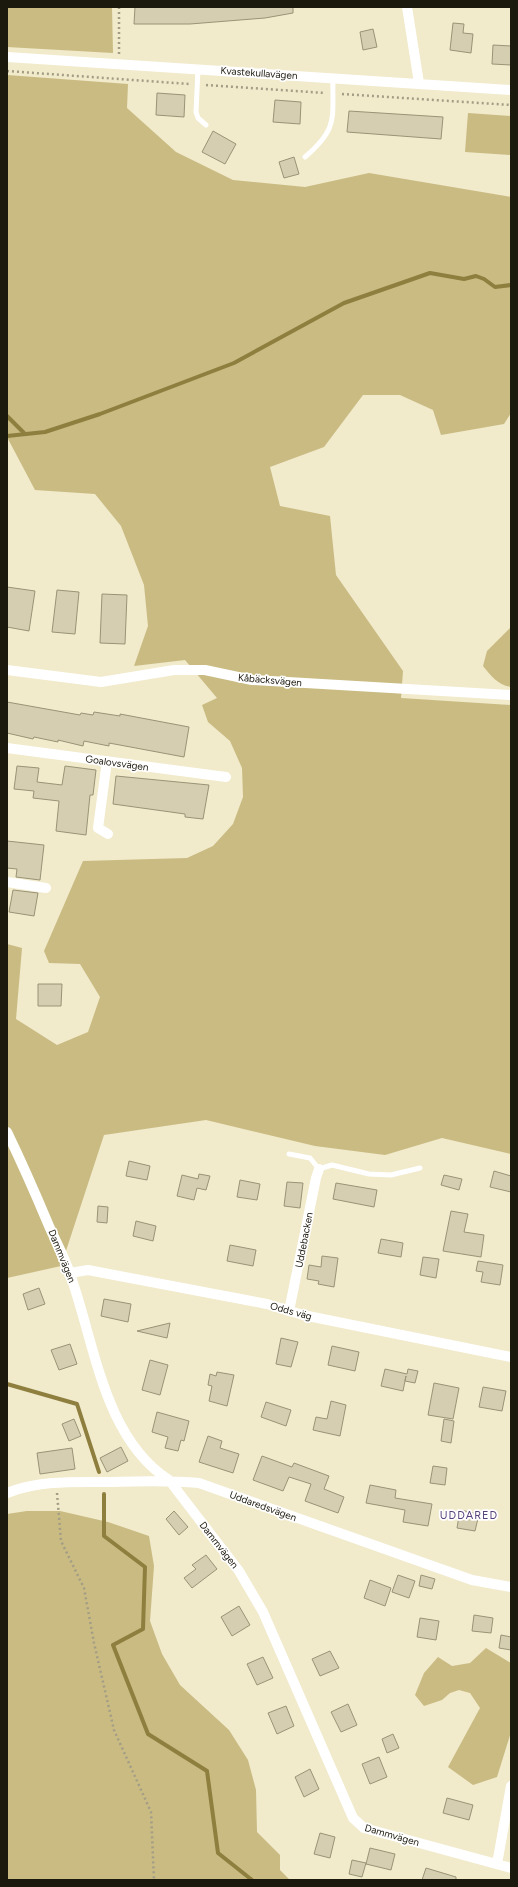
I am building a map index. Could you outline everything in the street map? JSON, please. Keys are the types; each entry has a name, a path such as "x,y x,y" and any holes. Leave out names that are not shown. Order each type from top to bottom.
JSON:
{"street":[{"path":"407,7 419,83"},
{"name":"Kvastekullavägen","path":"7,57 511,90"},
{"name":"Kåbäcksvägen","path":"7,670 101,682 174,670 205,670 252,680 511,695"},
{"name":"Goalovsvägen","path":"7,748 226,777"},
{"path":"107,761 98,828 108,834"},
{"path":"7,882 46,888"},
{"name":"Dammvägen","path":"7,1132 70,1273 106,1387 120,1425 131,1444 154,1470 169,1480 239,1570 263,1612 353,1818 364,1828 511,1868"},
{"name":"Uddebacken","path":"289,1311 316,1178 320,1169"},
{"name":"Odds väg","path":"70,1273 88,1270 267,1304 303,1315 511,1357"},
{"name":"Uddaredsvägen","path":"7,1493 44,1483 169,1480 199,1483 472,1580 511,1587"},
{"path":"497,1864 511,1786"}],"lane":[{"path":"198,70 196,112 198,118 206,125"},
{"path":"305,157 322,141 332,124 333,78"},
{"path":"289,1154 310,1158 320,1169 332,1165 369,1174 391,1174 420,1168"}],"path":[{"path":"119,7 120,65"},
{"path":"7,71 511,105"},
{"path":"56,1483 61,1541 84,1588 94,1643 114,1730 151,1812 154,1880"}],"shaded area":[{"path":"7,7 112,7 113,53 7,47"},
{"path":"7,75 128,84 127,108 176,152 233,180 305,187 369,173 511,197 511,413 504,424 441,435 433,410 400,395 363,395 324,447 270,467 280,506 330,516 336,575 403,671 401,698 511,705 511,1154 442,1138 385,1155 315,1146 206,1120 104,1135 61,1266 7,1278 7,944 22,948 16,1019 57,1045 88,1032 100,997 80,964 49,963 44,951 83,861 187,858 213,846 233,824 243,797 242,768 230,741 208,722 202,705 217,698 185,660 134,666 148,626 144,585 121,526 95,494 35,490 7,437"},
{"path":"468,113 511,116 511,155 465,152"},
{"path":"511,627 511,687 502,684 492,677 483,666 487,651"},
{"path":"27,1511 60,1511 108,1522 149,1536 154,1566 150,1621 162,1654 180,1685 229,1730 248,1760 256,1790 257,1832 280,1855 280,1870 290,1880 7,1880 7,1514"},
{"path":"486,1648 511,1663 511,1732 497,1777 473,1785 448,1767 480,1708 470,1693 459,1690 450,1693 442,1700 424,1706 415,1695 424,1673 438,1657 452,1666 470,1663"}],"building":[{"path":"135,7 293,7 293,13 265,18 190,24 134,24"},
{"path":"453,23 464,24 463,33 473,34 471,53 450,50"},
{"path":"373,29 377,47 363,50 360,32"},
{"path":"493,45 511,46 511,65 492,64"},
{"path":"157,93 185,95 184,117 156,115"},
{"path":"275,100 301,102 300,124 273,122"},
{"path":"349,111 443,117 441,139 347,132"},
{"path":"213,131 236,144 225,164 202,152"},
{"path":"294,157 299,174 284,178 279,162"},
{"path":"7,587 35,591 29,631 7,627"},
{"path":"57,590 79,592 75,634 52,632"},
{"path":"102,594 127,595 125,644 100,643"},
{"path":"7,702 80,715 81,713 93,715 94,712 120,716 120,714 189,727 184,757 109,743 109,746 84,741 83,746 58,740 58,742 34,737 33,739 7,733"},
{"path":"17,766 39,768 37,782 62,785 65,766 96,770 93,795 90,795 86,835 56,831 59,801 33,798 34,791 14,789"},
{"path":"116,776 209,785 203,819 185,817 185,814 113,804"},
{"path":"7,841 44,845 40,880 16,877 17,869 7,868"},
{"path":"13,890 38,893 34,916 9,912"},
{"path":"38,984 62,984 61,1006 38,1006"},
{"path":"129,1161 150,1166 147,1180 126,1176"},
{"path":"494,1171 511,1176 511,1192 490,1187"},
{"path":"199,1174 210,1176 206,1190 197,1188 194,1200 177,1196 182,1175 198,1179"},
{"path":"444,1175 462,1179 459,1190 441,1185"},
{"path":"240,1180 260,1184 257,1200 237,1197"},
{"path":"287,1182 303,1183 300,1208 284,1206"},
{"path":"336,1183 377,1190 374,1207 333,1199"},
{"path":"98,1206 108,1207 107,1223 97,1222"},
{"path":"451,1211 468,1214 464,1232 484,1235 481,1257 443,1251"},
{"path":"136,1221 156,1226 153,1241 133,1236"},
{"path":"381,1239 403,1243 401,1257 378,1253"},
{"path":"230,1245 256,1250 253,1266 227,1261"},
{"path":"322,1256 338,1258 334,1287 318,1284 319,1281 307,1279 309,1265 321,1267"},
{"path":"423,1257 439,1259 436,1278 420,1275"},
{"path":"478,1261 503,1265 500,1285 481,1282 483,1272 476,1271"},
{"path":"39,1288 45,1304 28,1310 23,1294"},
{"path":"104,1299 131,1304 128,1322 101,1316"},
{"path":"170,1323 167,1338 137,1331"},
{"path":"281,1338 298,1342 291,1367 276,1364"},
{"path":"70,1344 77,1364 59,1370 51,1350"},
{"path":"332,1346 359,1352 355,1371 328,1365"},
{"path":"150,1360 168,1365 160,1395 142,1390"},
{"path":"385,1369 407,1374 408,1369 418,1371 415,1383 405,1381 403,1391 381,1386"},
{"path":"217,1372 234,1375 227,1406 209,1401 212,1386 208,1385 210,1374 216,1376"},
{"path":"434,1383 459,1388 453,1419 428,1415"},
{"path":"483,1387 506,1391 502,1411 479,1407"},
{"path":"331,1401 346,1405 340,1436 313,1430 316,1417 327,1419"},
{"path":"266,1402 291,1410 286,1426 261,1417"},
{"path":"157,1412 189,1421 184,1441 181,1440 178,1451 165,1448 168,1437 152,1432"},
{"path":"74,1419 81,1436 69,1441 62,1424"},
{"path":"444,1419 454,1421 451,1443 441,1441"},
{"path":"208,1436 222,1441 220,1448 239,1454 233,1473 199,1462"},
{"path":"121,1447 128,1461 107,1472 100,1458"},
{"path":"72,1448 75,1469 40,1474 37,1453"},
{"path":"262,1456 292,1467 294,1463 329,1476 324,1489 344,1497 338,1513 305,1501 311,1484 289,1477 283,1491 253,1480"},
{"path":"433,1466 447,1468 445,1485 430,1483"},
{"path":"370,1485 396,1490 395,1498 432,1504 428,1526 403,1522 405,1510 366,1503"},
{"path":"460,1510 479,1514 475,1531 457,1528"},
{"path":"174,1511 188,1527 179,1535 166,1519"},
{"path":"206,1555 217,1569 192,1588 184,1578 196,1569 192,1565"},
{"path":"398,1575 415,1581 409,1598 392,1592"},
{"path":"421,1575 435,1579 432,1589 419,1586"},
{"path":"370,1580 391,1588 385,1606 364,1598"},
{"path":"239,1606 250,1625 232,1636 221,1617"},
{"path":"474,1615 493,1618 491,1633 472,1631"},
{"path":"420,1618 439,1621 436,1640 417,1637"},
{"path":"501,1635 511,1637 511,1650 499,1648"},
{"path":"330,1651 339,1668 320,1676 312,1659"},
{"path":"263,1657 273,1678 257,1685 247,1664"},
{"path":"348,1704 357,1725 341,1732 331,1712"},
{"path":"286,1706 294,1726 277,1734 268,1713"},
{"path":"393,1734 399,1748 387,1753 382,1739"},
{"path":"379,1757 387,1777 370,1784 362,1764"},
{"path":"310,1769 319,1789 304,1797 295,1777"},
{"path":"447,1798 473,1805 469,1820 443,1813"},
{"path":"320,1833 335,1837 330,1858 314,1854"},
{"path":"370,1848 395,1854 391,1870 366,1864"},
{"path":"352,1860 366,1863 362,1877 349,1874"},
{"path":"426,1868 456,1877 456,1880 422,1880"}],"waterway":[{"path":"7,436 45,432 100,414 234,363 344,303 430,273 464,279 476,276 484,279 495,287 511,285"},
{"path":"7,416 25,434"},
{"path":"7,1384 77,1404 99,1472"},
{"path":"104,1494 104,1536 145,1567 143,1629 113,1645 148,1734 207,1771 218,1853 252,1880"}],"district":[{"name":"UDDARED","path":"469,1515"}]}
